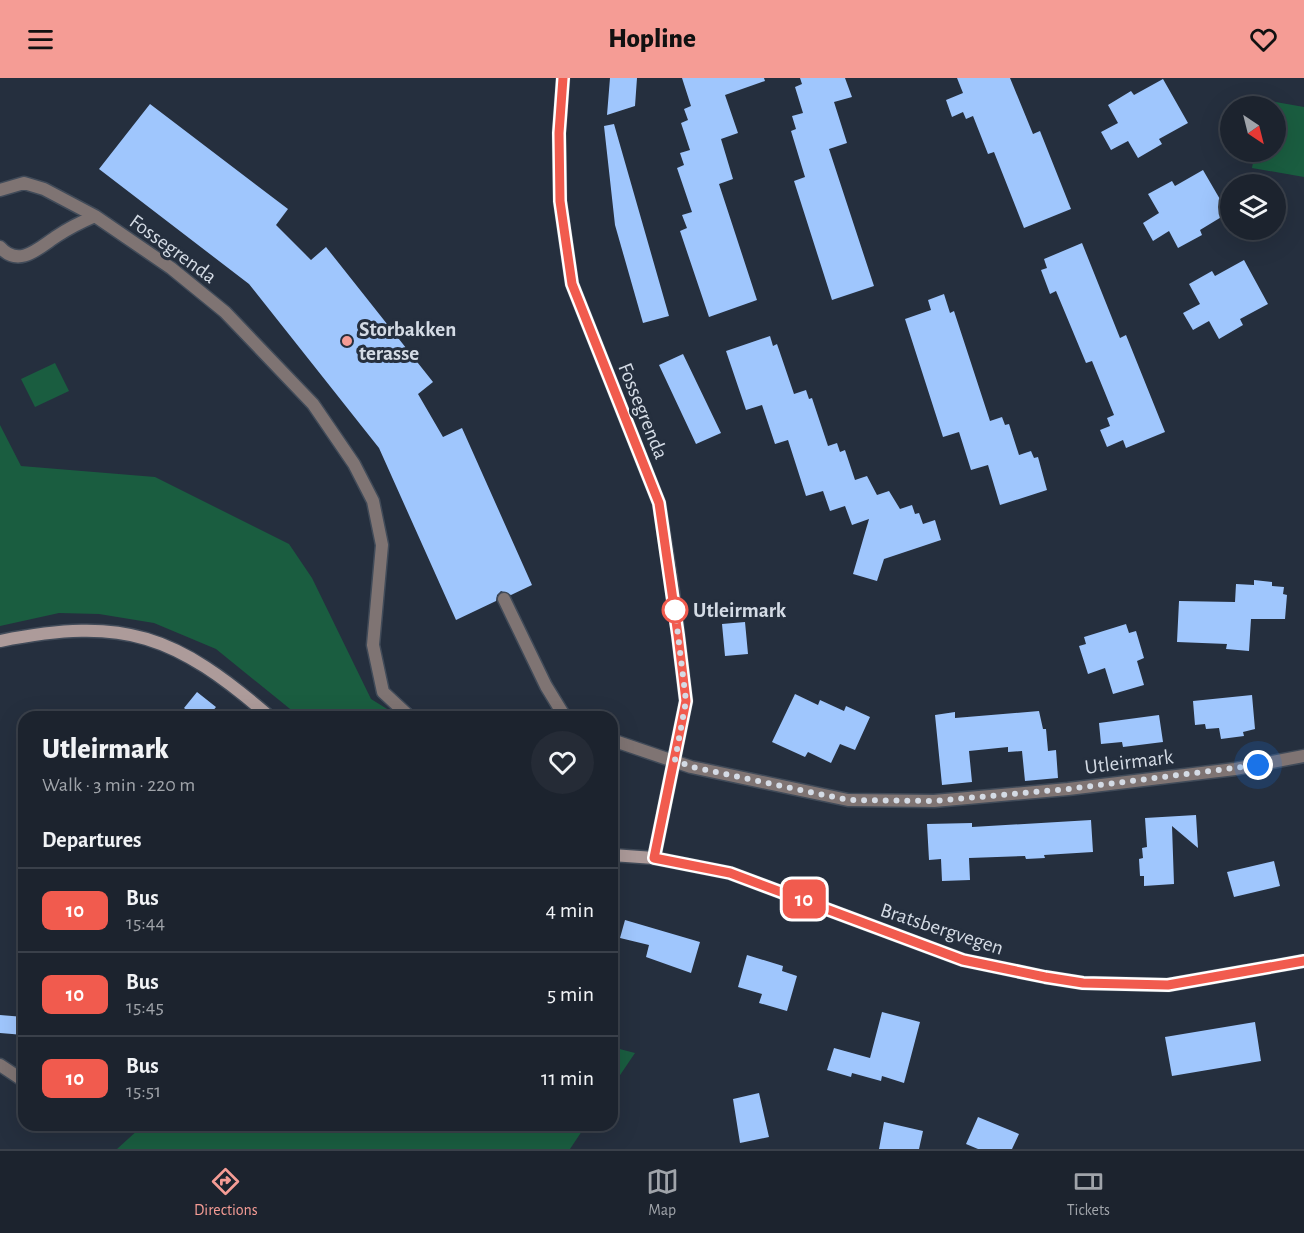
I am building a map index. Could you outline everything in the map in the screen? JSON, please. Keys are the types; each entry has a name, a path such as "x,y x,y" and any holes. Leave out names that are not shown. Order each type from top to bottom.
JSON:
{"main road":[{"path":"0,641 50,631 109,631 136,636 163,644 206,666 262,711"},
{"name":"Bratsbergvegen","path":"618,855 654,858 730,873 963,960 1083,983 1168,985 1304,961"}],"street":[{"name":"Fossegrenda","path":"563,78 559,133 560,201 572,284 659,503 673,592 686,701 654,858"},
{"name":"Fossegrenda","path":"0,190 24,183 44,189 95,216 171,268 225,312 313,404 354,464 373,501 382,545 373,645 383,692 404,711"},
{"path":"0,247 5,253 22,257 40,250 69,229 95,216"},
{"path":"504,599 546,686 561,711"},
{"path":"618,746 675,760"},
{"name":"Utleirmark","path":"675,760 692,767 848,800 934,801 1068,789 1235,769 1304,756"},
{"path":"0,1065 18,1077"}],"green space":[{"path":"1286,104 1304,107 1304,177 1252,168 1253,162 1286,162"},
{"path":"55,363 69,391 35,407 21,379"},
{"path":"0,425 21,466 155,477 289,544 312,578 371,699 390,711 293,711 216,649 154,623 99,614 59,613 0,626"},
{"path":"618,1049 635,1053 618,1078"},
{"path":"137,1131 582,1131 570,1149 117,1149"}],"building":[{"path":"610,78 637,78 635,106 607,115"},
{"path":"682,78 764,78 765,81 725,95 738,133 721,139 733,179 719,184 757,300 709,317 680,231 687,228 682,215 692,212 677,168 684,165 680,153 690,150 681,123 688,120 684,109 691,106"},
{"path":"800,78 845,78 852,97 834,102 847,143 829,149 874,286 832,300 794,181 805,177 791,131 796,129 792,116 803,113 795,87 802,84"},
{"path":"957,78 1010,78 1033,134 1040,131 1071,209 1024,228 994,152 988,154 973,116 966,119 963,112 952,117 946,100 963,93"},
{"path":"1163,79 1188,123 1159,139 1162,144 1138,158 1128,141 1111,150 1101,132 1118,123 1108,105 1131,91 1134,95"},
{"path":"150,104 288,209 276,225 311,260 326,247 433,382 418,394 443,437 462,428 532,585 511,595 501,591 496,601 456,620 379,448 249,284 99,169"},
{"path":"614,124 669,316 643,323 615,225 604,126"},
{"path":"1203,170 1220,199 1220,218 1200,230 1202,235 1178,248 1169,231 1153,241 1143,223 1159,213 1148,194 1172,181 1175,186"},
{"path":"1082,243 1120,338 1126,335 1165,432 1126,448 1123,440 1107,447 1100,430 1110,426 1107,418 1114,415 1092,361 1086,363 1056,291 1050,294 1041,270 1047,268 1044,259"},
{"path":"1244,260 1268,304 1240,319 1243,325 1219,339 1209,321 1193,330 1183,313 1200,304 1189,284 1212,271 1215,276"},
{"path":"944,294 950,313 954,311 990,421 1002,417 1005,425 1009,424 1019,455 1031,451 1034,458 1038,457 1047,490 1000,505 988,465 971,470 959,432 943,437 905,319 931,310 928,300"},
{"path":"770,336 773,346 777,344 794,394 806,390 809,399 812,398 828,446 837,443 840,452 845,450 855,480 867,476 877,495 889,491 900,509 912,505 915,514 919,513 923,524 935,520 941,540 884,559 877,581 853,574 869,519 852,525 845,506 830,511 823,491 806,496 788,440 775,444 762,405 746,410 726,351"},
{"path":"683,354 721,433 696,444 659,365"},
{"path":"1254,580 1272,582 1272,586 1284,587 1283,594 1287,595 1285,619 1251,619 1249,651 1226,649 1227,644 1177,642 1179,601 1235,602 1236,584 1254,585"},
{"path":"745,622 748,654 725,656 722,624"},
{"path":"1126,624 1129,633 1136,631 1144,658 1137,661 1144,685 1113,694 1105,668 1088,674 1079,646 1086,644 1084,637"},
{"path":"197,692 216,707 213,711 188,711 184,708"},
{"path":"795,694 818,705 820,700 844,711 846,706 870,717 855,750 840,744 831,763 808,752 805,757 772,742"},
{"path":"1252,695 1255,729 1243,732 1244,736 1221,739 1219,728 1206,729 1205,724 1195,725 1193,701"},
{"path":"1039,711 1043,729 1046,729 1048,751 1056,750 1058,778 1025,781 1022,751 1008,752 1008,747 969,751 972,782 942,785 935,715 955,712 955,718"},
{"path":"1159,715 1163,742 1123,747 1122,742 1101,744 1099,723"},
{"path":"1196,815 1198,848 1172,826 1174,884 1144,886 1144,876 1140,876 1139,859 1143,858 1142,848 1147,847 1145,818"},
{"path":"1091,820 1093,852 1044,855 1045,858 1026,859 1025,856 969,858 970,880 942,881 941,859 929,860 927,824 972,823 972,827"},
{"path":"1274,861 1280,886 1234,897 1227,872"},
{"path":"625,920 700,942 691,973 646,957 649,945 620,938"},
{"path":"747,955 783,966 782,971 797,976 787,1011 759,1003 762,994 738,987"},
{"path":"882,1012 920,1022 904,1083 882,1076 881,1081 852,1073 851,1077 827,1070 834,1048 870,1058"},
{"path":"0,1015 18,1016 18,1034 0,1033"},
{"path":"1255,1022 1261,1061 1172,1076 1165,1037"},
{"path":"759,1093 769,1137 740,1143 733,1099"},
{"path":"978,1117 1019,1134 1012,1149 978,1149 966,1144"},
{"path":"884,1122 923,1131 919,1149 879,1149"}],"bus line":[{"name":"10","path":"563,78 559,133 560,201 572,284 659,503 673,592 686,701 654,858 730,873 963,960 1045,977 1083,983 1168,985 1198,982 1304,961"}],"place":[{"name":"Storbakken terasse","path":"347,341"},
{"name":"Utleirmark","path":"675,610"}],"route":[{"path":"675,610 686,701 675,760 692,767 848,800 934,801 1068,789 1258,765"}]}
